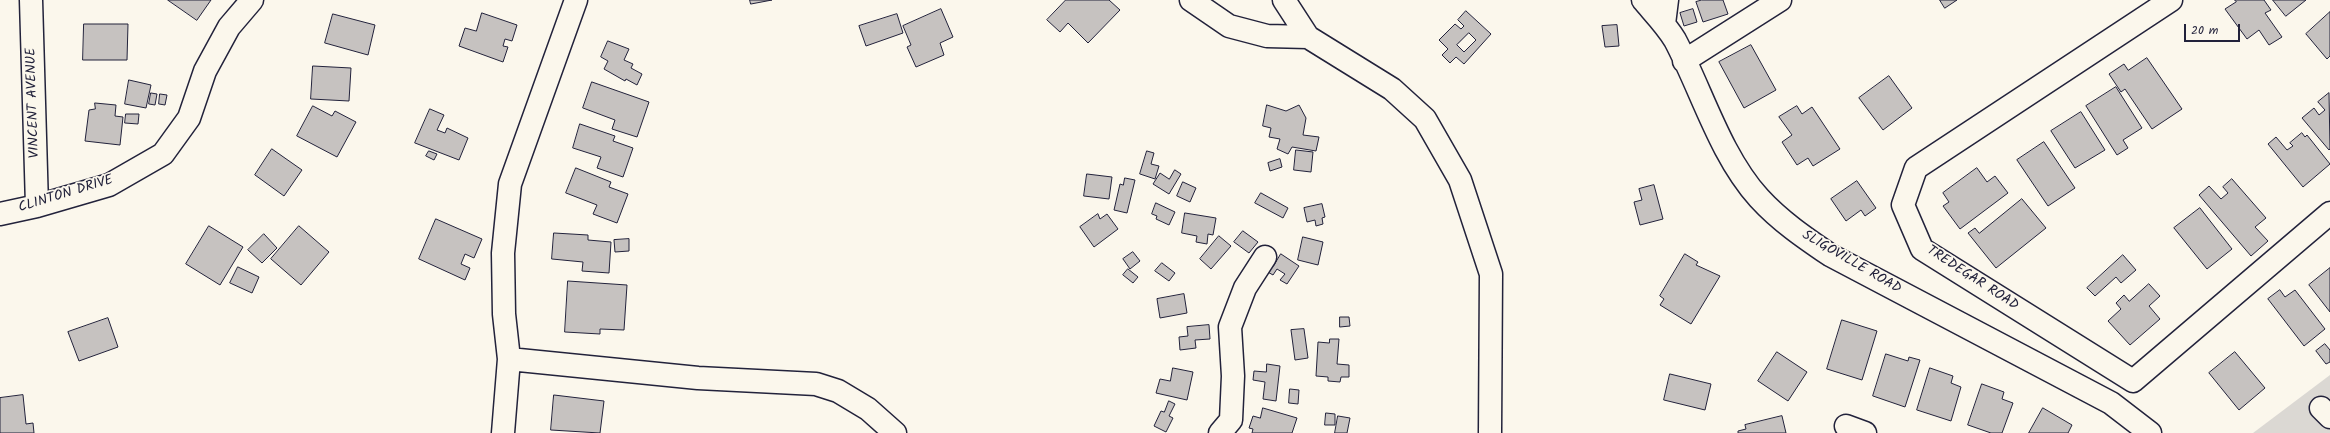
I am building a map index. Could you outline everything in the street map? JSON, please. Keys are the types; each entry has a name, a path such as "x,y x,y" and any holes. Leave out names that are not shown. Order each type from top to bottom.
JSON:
{"street":[{"name":"VINCENT AVENUE","path":"31,0 37,206"},
{"name":"CLINTON DRIVE","path":"0,214 37,206 109,185 163,154 189,118 204,71 229,27 252,0"},
{"path":"503,433 509,359 504,314 503,253 510,184 576,0"},
{"path":"1191,0 1228,26 1267,36 1308,37"},
{"path":"1284,0 1308,37 1392,89 1425,119 1460,180 1491,274 1490,433"},
{"name":"SLIGOVILLE ROAD","path":"1643,0 1664,24 1675,41 1736,165 1759,197 1793,229 1830,255 2111,403 2150,433"},
{"path":"1664,24 1668,0"},
{"path":"1684,61 1780,0"},
{"name":"TREDEGAR ROAD","path":"2133,381 1922,248 1903,205 1916,168 2171,0"},
{"path":"2111,403 2133,381 2330,213"},
{"path":"1220,433 1230,420 1233,376 1230,327 1245,288 1265,257"},
{"path":"509,359 698,378 816,384 838,391 868,409 895,433"}],"shaded area":[{"path":"2330,375 2330,433 2253,433"}],"building":[{"path":"168,0 211,0 197,20"},
{"path":"750,0 772,0 751,4"},
{"path":"1066,0 1109,0 1120,10 1088,43 1068,23 1060,32 1047,20"},
{"path":"1702,0 1723,0 1728,14 1703,22 1696,2"},
{"path":"1940,0 1957,0 1945,8"},
{"path":"2235,0 2264,0 2271,10 2265,13 2282,37 2269,45 2259,30 2247,39 2225,9 2236,2"},
{"path":"2273,0 2306,0 2286,16"},
{"path":"941,9 953,37 940,43 944,55 916,67 907,47 911,45 903,26"},
{"path":"1693,9 1697,22 1684,26 1680,13"},
{"path":"1466,11 1491,34 1464,64 1456,57 1450,63 1442,55 1448,49 1439,40 1455,24 1461,29 1464,26 1458,20","holes":["1469,33 1476,40 1464,52 1457,45"]},
{"path":"2330,12 2330,56 2327,59 2306,34"},
{"path":"482,13 517,25 512,41 505,39 503,46 508,47 503,62 459,46 465,28 476,31"},
{"path":"333,14 375,25 368,55 325,43"},
{"path":"897,14 903,33 866,46 859,26"},
{"path":"84,24 128,24 127,60 83,60"},
{"path":"1617,25 1619,46 1605,47 1602,26"},
{"path":"608,41 629,49 624,60 633,64 631,68 642,74 637,85 626,79 625,81 604,69 608,61 601,57"},
{"path":"1751,45 1776,90 1744,108 1719,62"},
{"path":"2147,58 2182,109 2152,129 2125,89 2121,92 2109,74 2124,64 2128,70"},
{"path":"313,66 351,68 349,101 311,99"},
{"path":"1889,76 1912,108 1883,130 1859,98"},
{"path":"129,80 151,85 146,108 125,104"},
{"path":"592,82 649,102 637,137 612,129 615,120 583,108"},
{"path":"2116,87 2142,128 2123,140 2128,148 2117,155 2086,106"},
{"path":"151,93 157,94 155,105 149,104"},
{"path":"2329,93 2329,150 2302,118 2314,108 2319,115 2325,110 2318,102"},
{"path":"160,94 167,95 165,105 159,104"},
{"path":"95,103 116,105 115,116 123,117 120,145 85,141 89,110 95,109"},
{"path":"1267,105 1286,111 1299,105 1306,118 1303,135 1319,137 1316,151 1292,147 1288,154 1277,149 1280,139 1269,137 1271,128 1263,126"},
{"path":"313,106 332,116 335,111 356,122 337,157 297,136"},
{"path":"1797,106 1802,114 1812,107 1840,149 1813,166 1808,158 1797,165 1782,142 1792,135 1779,117"},
{"path":"430,109 444,115 437,130 445,133 447,128 468,138 459,160 415,143"},
{"path":"2081,112 2105,150 2075,168 2051,131"},
{"path":"126,114 139,114 138,124 125,123"},
{"path":"580,124 615,136 613,141 633,148 623,177 597,168 601,157 573,148"},
{"path":"2302,133 2305,137 2307,135 2330,164 2303,187 2268,144 2276,137 2287,150 2293,146 2290,143"},
{"path":"2044,142 2075,188 2048,206 2017,160"},
{"path":"272,149 302,170 284,196 255,175"},
{"path":"1296,150 1313,152 1311,172 1294,170"},
{"path":"429,151 437,154 434,160 426,156"},
{"path":"1147,151 1154,153 1151,164 1159,166 1155,179 1140,174"},
{"path":"1280,159 1282,167 1270,171 1268,163"},
{"path":"576,168 611,182 609,187 628,194 617,223 593,214 597,205 566,193"},
{"path":"1977,168 1987,182 1995,176 2008,193 1960,229 1943,206 1949,202 1943,193"},
{"path":"1175,170 1181,174 1169,194 1153,184 1160,173 1169,179"},
{"path":"1087,174 1112,177 1109,199 1084,196"},
{"path":"1125,178 1135,180 1127,213 1114,210 1120,184 1123,185"},
{"path":"2232,179 2266,218 2255,227 2268,241 2251,256 2199,195 2209,186 2221,199 2228,193 2223,187"},
{"path":"1857,181 1876,208 1865,216 1861,210 1846,221 1831,199"},
{"path":"1183,182 1196,188 1190,202 1177,196"},
{"path":"1654,185 1663,219 1640,225 1634,202 1642,200 1639,189"},
{"path":"1261,193 1288,208 1283,218 1255,203"},
{"path":"2022,199 2046,228 1996,268 1968,233 1975,228 1979,233"},
{"path":"1156,203 1175,212 1169,225 1156,219 1157,216 1152,214"},
{"path":"1322,204 1325,217 1322,218 1323,224 1316,226 1315,220 1307,222 1304,208"},
{"path":"2200,208 2232,249 2207,269 2174,228"},
{"path":"1185,213 1216,218 1213,235 1208,234 1207,244 1196,242 1197,236 1182,233"},
{"path":"1098,214 1100,219 1107,214 1118,229 1094,247 1080,227"},
{"path":"436,219 482,239 474,258 465,254 461,264 470,268 465,280 419,259"},
{"path":"209,226 243,247 220,285 186,264"},
{"path":"299,226 329,252 301,285 271,259"},
{"path":"1243,231 1258,242 1249,253 1234,242"},
{"path":"554,233 588,235 588,240 611,242 609,273 582,271 583,262 552,259"},
{"path":"264,234 277,248 262,263 248,250"},
{"path":"1219,236 1231,246 1211,269 1200,259"},
{"path":"1303,237 1323,242 1318,265 1298,260"},
{"path":"629,239 629,251 615,252 614,240"},
{"path":"1133,252 1140,261 1130,269 1123,259"},
{"path":"1281,254 1299,266 1287,284 1280,280 1285,274 1277,269 1273,275 1266,271 1270,265 1273,266"},
{"path":"1685,254 1698,262 1696,265 1720,276 1691,324 1660,305 1664,299 1660,296"},
{"path":"2123,255 2136,270 2121,283 2116,277 2095,296 2087,288"},
{"path":"1162,263 1175,273 1169,281 1155,271"},
{"path":"238,267 259,277 252,293 230,283"},
{"path":"2330,268 2330,312 2309,285"},
{"path":"1128,269 1138,277 1133,283 1123,275"},
{"path":"568,281 627,285 624,330 600,329 600,334 565,332"},
{"path":"2149,284 2160,296 2149,306 2160,319 2130,345 2108,321 2121,309 2116,303 2124,295 2129,301"},
{"path":"2280,290 2285,297 2295,290 2325,329 2304,346 2268,299"},
{"path":"1184,294 1187,313 1160,318 1157,299"},
{"path":"1340,317 1349,317 1350,326 1340,327"},
{"path":"108,318 118,347 79,361 68,332"},
{"path":"1842,320 1877,331 1862,380 1827,369"},
{"path":"1209,325 1210,339 1195,340 1196,348 1180,350 1179,337 1188,336 1187,327"},
{"path":"1304,329 1308,358 1295,360 1291,330"},
{"path":"1330,339 1339,339 1337,364 1349,365 1349,377 1341,377 1340,382 1328,381 1328,377 1316,376 1318,342 1329,343"},
{"path":"2325,344 2330,350 2330,362 2326,364 2316,351"},
{"path":"1777,352 1807,372 1788,401 1758,381"},
{"path":"2235,352 2265,388 2239,410 2209,373"},
{"path":"1886,354 1908,361 1909,357 1920,360 1905,407 1873,396"},
{"path":"1267,364 1280,366 1276,401 1263,399 1265,382 1253,380 1254,371 1266,372"},
{"path":"1173,368 1193,372 1187,400 1156,393 1160,379 1170,381"},
{"path":"1930,368 1953,376 1951,383 1961,387 1951,421 1917,410"},
{"path":"1670,374 1711,384 1705,410 1664,400"},
{"path":"1982,384 2004,392 2002,399 2013,403 2002,433 1991,433 1968,425"},
{"path":"1290,389 1299,390 1298,404 1289,403"},
{"path":"23,395 26,424 33,423 34,433 0,433 0,398"},
{"path":"554,395 604,401 600,433 551,430"},
{"path":"1169,401 1175,404 1169,416 1173,418 1166,432 1154,426 1161,411 1164,412"},
{"path":"1263,408 1297,418 1292,433 1252,433 1253,429 1249,428 1253,416 1260,418"},
{"path":"2043,408 2072,425 2068,433 2029,433"},
{"path":"1326,413 1335,414 1335,425 1325,425"},
{"path":"1338,416 1350,418 1347,433 1335,433"},
{"path":"1782,416 1786,433 1738,433 1738,431 1746,429 1745,425"}]}
